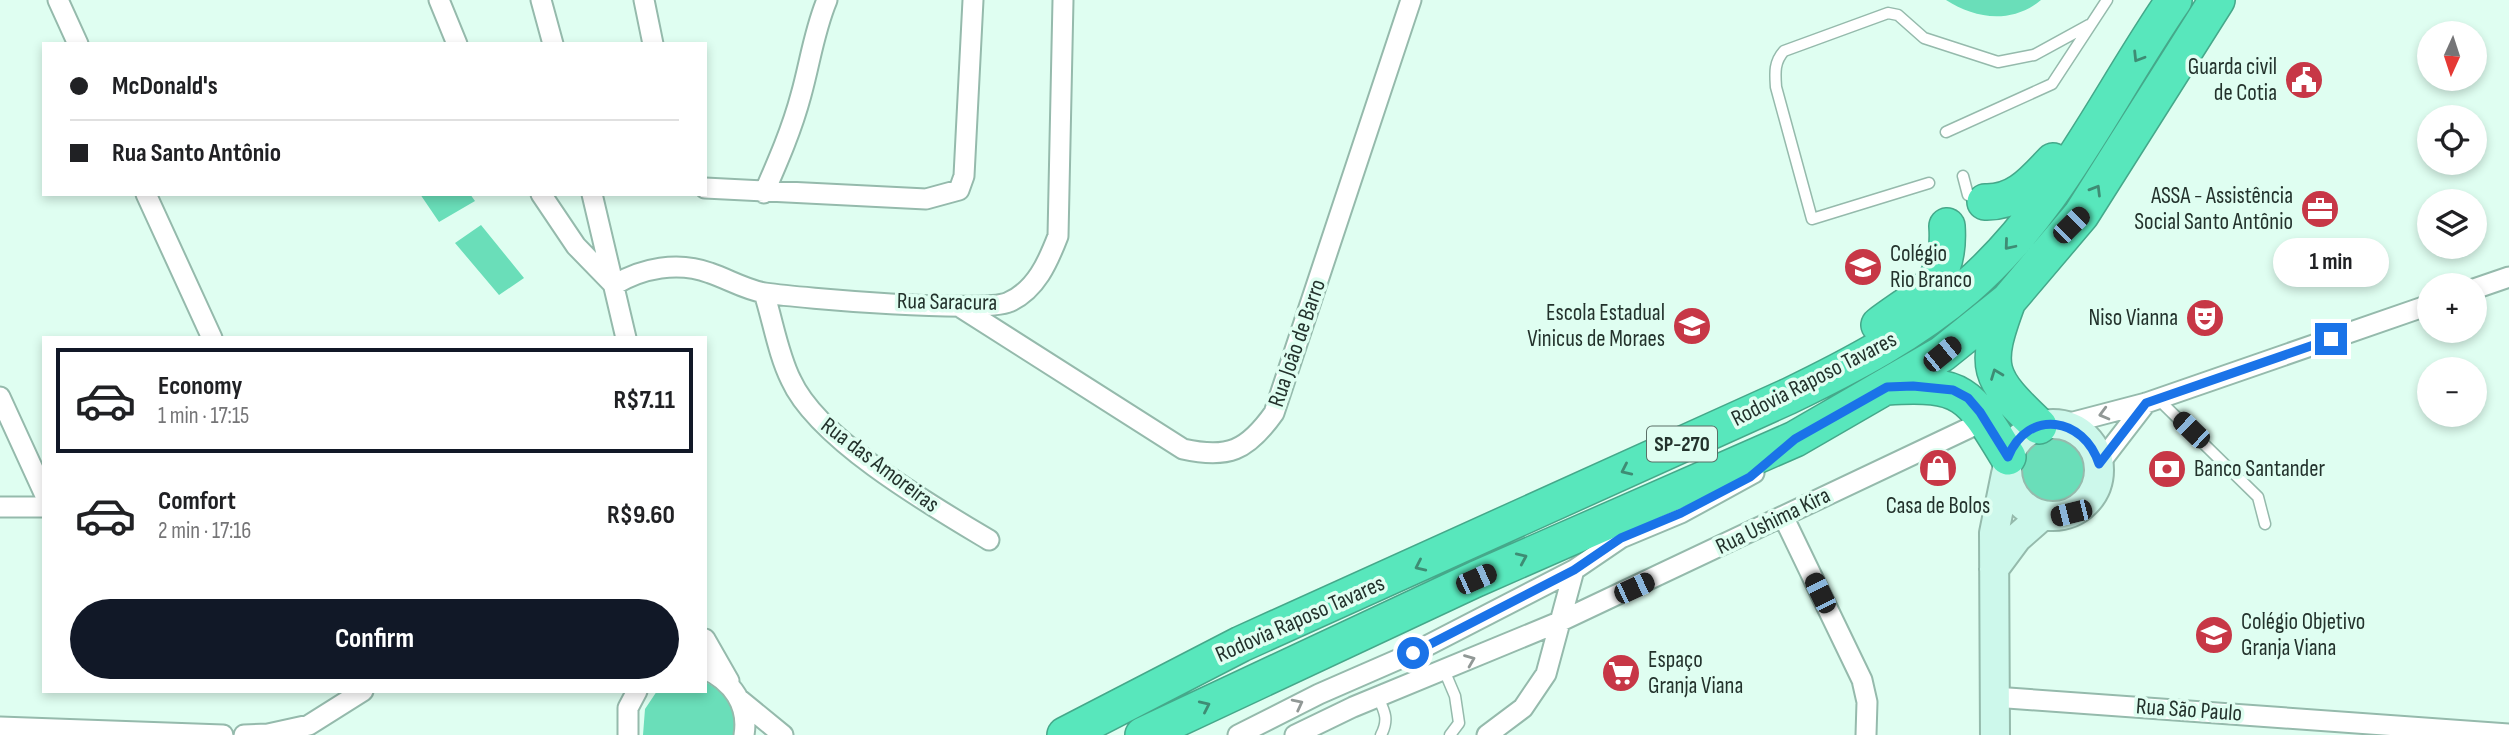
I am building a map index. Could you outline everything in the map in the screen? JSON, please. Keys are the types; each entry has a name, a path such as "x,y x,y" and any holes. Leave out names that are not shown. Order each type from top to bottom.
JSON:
{"highway":[{"name":"Rodovia Raposo Tavares","path":"1065,735 1241,644 1789,396 1902,334 1968,287 2031,218 2113,97 2174,0"},
{"name":"Rodovia Raposo Tavares","path":"1143,735 1476,579 1795,439 1942,354 2008,300 2081,215 2217,0"},
{"path":"1974,189 2005,201 2026,188 2113,97"},
{"path":"1789,396 1934,282 1947,260 1947,226"},
{"path":"2008,300 1992,348 1993,370 2008,397 2051,426"},
{"path":"1887,387 1913,386 1953,390 1968,398 1986,421 2007,466"}],"main road":[{"path":"1994,569 2017,538 2042,516 2071,513 2084,505 2094,493 2099,464 2087,439 2051,426 2021,436 2007,466 1994,533 1994,569 1994,697 1995,735"},
{"path":"2007,466 2017,500 2042,516"}],"street":[{"path":"58,0 77,42"},
{"path":"439,0 456,42"},
{"path":"541,0 552,42"},
{"path":"644,0 653,42"},
{"path":"764,193 786,143 801,96 816,26 827,0"},
{"path":"707,188 926,199 959,190 964,177 973,0"},
{"name":"Rua Saracura","path":"614,285 656,267 706,271 764,293 960,307 1007,303 1016,298 1031,286 1048,264 1058,236 1063,0"},
{"name":"Rua João de Barro","path":"960,307 1182,449 1210,455 1237,450 1257,437 1274,413 1411,0"},
{"path":"147,196 211,336"},
{"path":"542,196 576,246 614,285"},
{"path":"592,196 626,336"},
{"path":"2487,285 2509,277"},
{"name":"Rua das Amoreiras","path":"764,293 790,380 809,411 836,436 931,505 989,540"},
{"path":"2051,426 2152,401 2417,309"},
{"path":"0,397 42,489"},
{"path":"2099,464 2152,401"},
{"name":"Rua Ushima Kira","path":"1294,735 1559,622 1986,421"},
{"path":"1238,735 1319,694 1413,653 1574,570 1621,538 1681,513 1750,477 1795,439"},
{"path":"0,507 42,507"},
{"path":"1783,516 1862,680 1867,702 1866,735"},
{"path":"1487,735 1523,708 1546,674 1574,570"},
{"path":"707,642 738,696 744,715 744,735"},
{"path":"707,670 724,679 738,696 783,735"},
{"path":"244,735 268,734 309,725 360,693"},
{"path":"628,735 628,708 635,693"},
{"name":"Rua São Paulo","path":"1994,697 2372,729 2509,734"},
{"path":"0,727 223,735"}],"lane":[{"path":"1946,132 2052,84 2107,0"},
{"path":"1929,183 1812,219 1776,87 1774,72 1784,51 1888,13 1898,15 1924,38 1998,62 2034,55 2089,25"},
{"path":"2152,401 2258,497 2265,524"},
{"path":"1444,670 1455,696 1459,723 1450,735"},
{"path":"1378,697 1386,714 1387,724 1381,735"}],"green space":[{"path":"1946,0 2041,0 2018,13 1994,16 1969,11"},
{"path":"421,196 471,196 475,201 439,222"},
{"path":"481,225 524,278 499,295 455,243"},
{"path":"2052,432 2076,439 2094,454 2099,464 2100,474 2096,486 2087,497 2070,506 2052,506 2043,502 2028,490 2021,477 2019,444 2030,435"},
{"path":"707,683 720,691 729,703 734,718 735,735 643,735 645,709 656,693 707,693"}],"place":[{"name":"Guarda civil de Cotia","path":"2304,80"},
{"name":"ASSA - Assistência Social Santo Antônio","path":"2320,209"},
{"name":"Colégio Rio Branco","path":"1863,267"},
{"name":"Niso Vianna","path":"2205,318"},
{"name":"Escola Estadual Vinicus de Moraes","path":"1692,326"},
{"name":"Casa de Bolos","path":"1938,468"},
{"name":"Banco Santander","path":"2167,469"},
{"name":"Colégio Objetivo Granja Viana","path":"2214,635"},
{"name":"Espaço Granja Viana","path":"1621,673"}],"route":[{"path":"1413,653 1574,570 1621,538 1681,513 1750,477 1795,439 1887,387 1933,387 1953,390 1968,398 2008,457 2021,436 2039,426 2051,424 2076,430 2087,439 2099,464 2146,403 2331,339"}]}
